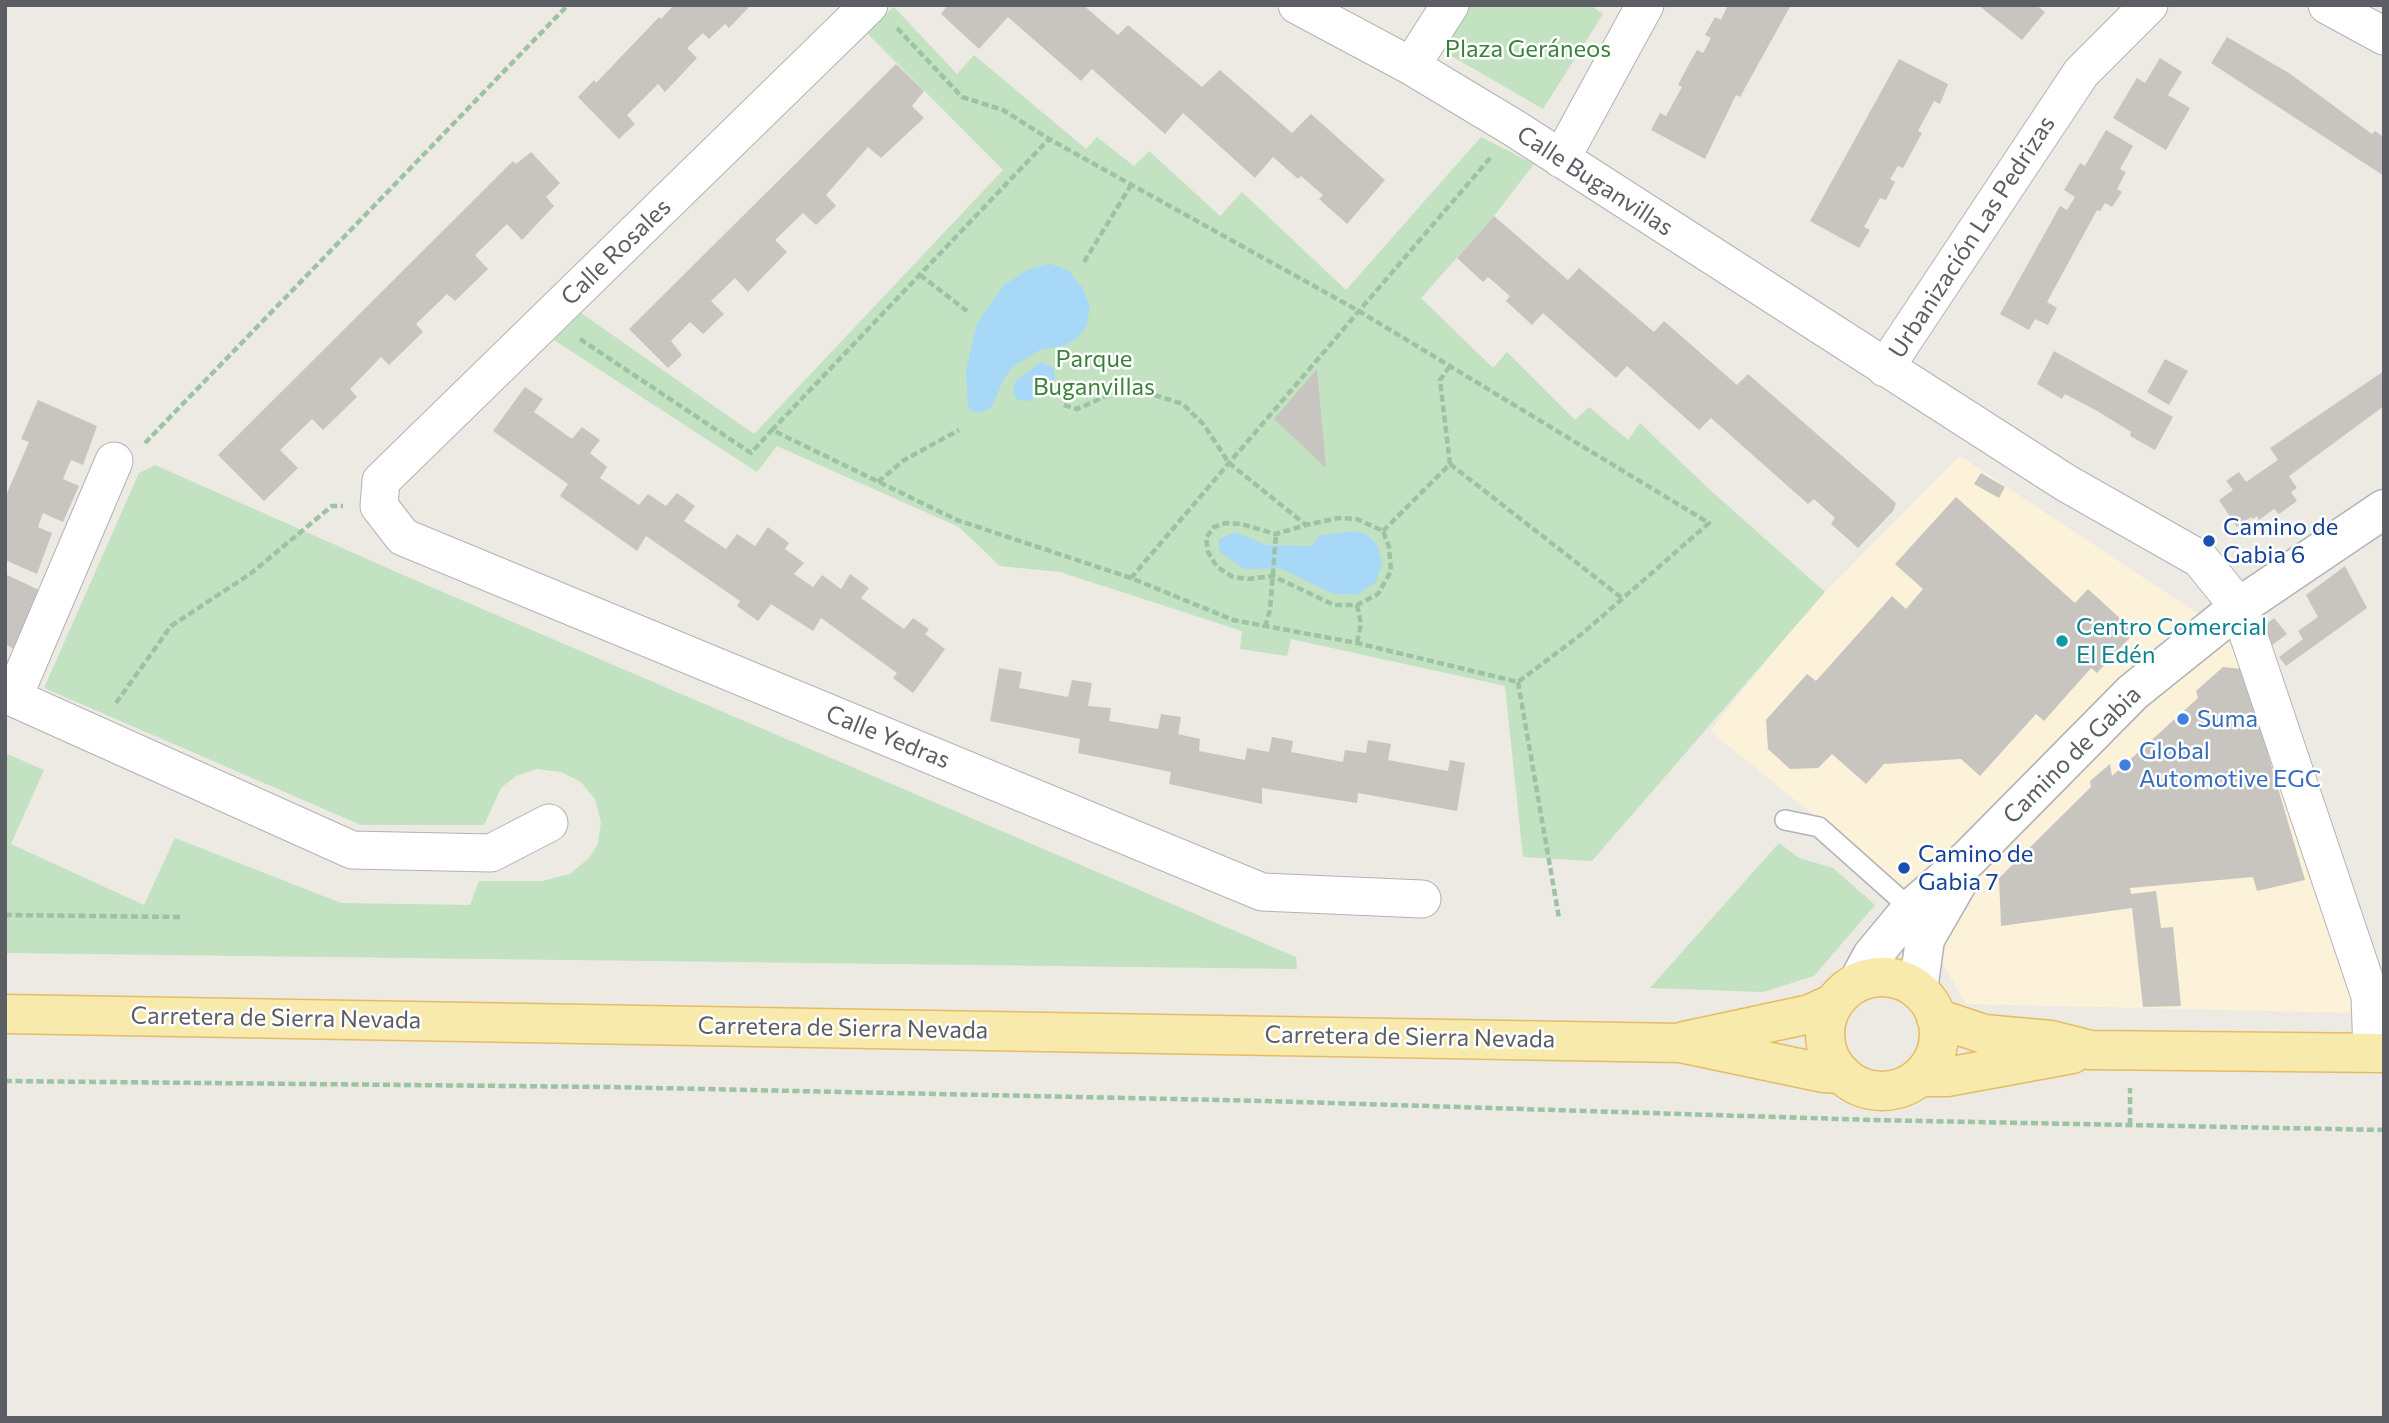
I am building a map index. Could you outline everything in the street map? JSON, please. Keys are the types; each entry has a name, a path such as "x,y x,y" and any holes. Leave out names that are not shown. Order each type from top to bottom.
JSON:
{"main road":[{"path":"2090,1050 2036,1063 1947,1077 1919,1077 1901,1087 1881,1091 1860,1086 1842,1074 1834,1065 1826,1042 1828,1018 1846,993 1878,977 1894,978 1928,1004 1984,1034 2050,1040 2090,1050 2378,1053"},
{"name":"Carretera de Sierra Nevada","path":"1680,1042 1810,1014 1846,993"},
{"path":"1919,1077 1937,1048 1928,1004"},
{"name":"Carretera de Sierra Nevada","path":"5,1014 1680,1042 1810,1071 1842,1074"}],"street":[{"name":"Calle Buganvillas","path":"1297,5 1411,66 1514,128 1885,369"},
{"path":"1411,66 1450,5"},
{"path":"1561,159 1645,5"},
{"name":"Urbanización Las Pedrizas","path":"2149,5 2081,73 1885,369 2066,482 2200,559 2239,607"},
{"path":"2327,5 2384,36"},
{"name":"Calle Rosales","path":"379,506 381,481 548,318 882,15"},
{"path":"114,460 9,696 352,850 491,853 549,823"},
{"name":"Calle Yedras","path":"379,506 404,537 1262,892 1422,899"},
{"name":"Camino de Gabia","path":"1846,993 1911,909 1968,859 2133,692 2239,607 2384,509"},
{"path":"2239,607 2370,996 2378,1053"},
{"name":"Camino de Gabia","path":"1928,1004 1925,939 1953,896 1968,859"}],"lane":[{"path":"1785,820 1819,827 1911,909"}],"path":[{"path":"114,460 142,446 568,5"},
{"path":"882,15 962,97 1003,110 1049,139 1359,311 1709,523 1518,682"},
{"path":"1131,578 1514,128"},
{"path":"548,318 751,453 1049,139"},
{"path":"1084,262 1131,185"},
{"path":"920,275 967,311"},
{"path":"1450,366 1440,380 1450,464 1622,598"},
{"path":"1064,405 1077,409 1106,396 1144,392 1183,404 1204,425 1229,463 1306,525"},
{"path":"772,430 957,520 1131,578 1233,620 1357,643 1518,682"},
{"path":"878,482 904,460 960,430"},
{"path":"1383,531 1450,464"},
{"path":"99,736 107,715 171,626 250,574 332,506 379,506"},
{"path":"1348,519 1371,524 1383,531 1390,547 1391,572 1378,594 1357,605 1334,605 1273,574 1248,579 1233,577 1217,567 1208,552 1206,538 1214,527 1226,523 1275,537 1306,525 1348,519"},
{"path":"1265,628 1275,537"},
{"path":"1357,605 1361,624 1357,643"},
{"path":"1518,682 1559,918"},
{"path":"5,915 181,917"},
{"path":"2130,1076 2130,1125"},
{"path":"5,1081 609,1087 2384,1130"}],"shaded area":[{"path":"1960,456 2236,639 2357,1013 1966,1004 1896,882 1710,731 1807,610"}],"green space":[{"name":"Plaza Geráneos","path":"1471,5 1590,5 1603,14 1543,109 1441,50"},
{"name":"Parque Buganvillas","path":"894,7 957,74 974,55 1086,149 1097,137 1134,166 1149,151 1220,216 1242,192 1346,290 1481,137 1534,164 1494,216 1421,298 1493,368 1507,352 1575,420 1589,407 1628,440 1640,423 1709,489 1825,592 1592,861 1523,857 1505,686 1291,639 1287,656 1240,649 1242,631 1060,572 1000,566 959,527 777,446 757,472 554,340 581,313 754,434 1003,170 865,31"},
{"path":"155,465 410,578 1296,957 1297,969 5,953 5,753 44,770 11,844 144,905 175,838 341,903 470,905 479,881 542,881 570,874 589,858 598,844 601,822 595,799 581,782 561,772 537,769 516,776 501,788 484,825 361,825 44,688 139,473"},
{"path":"1779,843 1799,858 1833,868 1875,905 1814,976 1763,992 1650,988"}],"water":[{"path":"1050,264 1068,270 1083,288 1090,308 1086,327 1066,345 1040,350 1014,366 1004,378 992,407 981,413 973,411 968,407 966,371 977,323 1004,285 1029,269"},
{"path":"1041,362 1054,368 1055,379 1039,397 1028,401 1018,400 1013,393 1015,382"},
{"path":"1357,531 1368,535 1377,545 1382,562 1376,582 1358,594 1334,594 1280,568 1244,569 1219,551 1219,539 1235,532 1266,545 1312,546 1320,535"}],"building":[{"path":"674,5 751,5 729,28 725,24 709,39 703,33 687,48 697,58 665,92 658,84 627,115 635,124 619,139 578,97 594,80 596,83 659,17 661,19"},
{"path":"948,5 1083,5 1118,35 1128,25 1202,87 1220,70 1292,133 1311,114 1385,180 1347,224 1319,199 1323,195 1301,176 1298,179 1273,157 1255,178 1183,113 1165,134 1092,69 1081,81 1008,17 979,49 941,14"},
{"path":"1728,5 1791,5 1740,97 1736,95 1705,159 1651,130 1660,113 1666,116 1682,87 1678,85 1697,50 1703,53 1711,38 1705,35 1715,17 1721,20"},
{"path":"1978,5 2036,5 2045,12 2022,40"},
{"path":"2227,37 2289,73 2372,134 2375,131 2384,137 2384,176 2211,63"},
{"path":"2160,58 2182,72 2168,95 2190,108 2166,150 2113,118 2137,78 2145,83"},
{"path":"1899,59 1948,84 1940,104 1934,101 1918,131 1922,133 1903,168 1898,166 1890,179 1895,182 1886,200 1880,198 1864,227 1870,230 1859,248 1810,221"},
{"path":"896,64 924,91 912,106 924,118 881,158 868,147 826,195 836,206 816,225 803,213 775,240 787,252 748,292 735,278 711,301 724,314 703,334 690,322 671,341 682,355 668,368 629,329"},
{"path":"2106,130 2133,146 2120,169 2126,172 2117,189 2122,192 2112,207 2105,203 2100,211 2097,210 2047,302 2057,308 2048,325 2035,319 2029,330 2000,314 2060,206 2067,210 2075,197 2064,190 2080,163 2085,166"},
{"path":"531,152 560,183 546,197 554,206 522,240 507,224 475,255 488,269 455,301 447,294 416,324 423,332 389,365 381,357 350,389 357,397 323,430 312,419 280,450 298,468 264,501 218,455 513,161 516,164"},
{"path":"1494,216 1568,280 1579,268 1654,332 1664,321 1737,385 1748,374 1896,503 1893,511 1858,548 1831,524 1835,518 1814,499 1808,504 1711,418 1699,430 1627,366 1616,378 1543,313 1532,325 1506,301 1510,296 1488,277 1483,282 1457,258"},
{"path":"2054,351 2173,417 2155,450 2130,436 2131,432 2099,412 2065,394 2062,399 2037,384"},
{"path":"2165,359 2188,371 2169,405 2147,392"},
{"path":"1317,369 1326,468 1274,419"},
{"path":"2384,371 2384,406 2289,476 2297,488 2291,492 2297,501 2279,514 2274,509 2259,520 2257,516 2253,519 2251,517 2237,527 2219,500 2233,490 2226,481 2239,472 2246,482 2278,460 2270,448"},
{"path":"525,387 543,399 534,412 572,439 582,427 600,440 590,453 607,467 600,478 639,505 648,494 666,506 677,493 695,506 684,521 726,549 737,534 755,546 768,527 789,543 785,549 804,563 794,574 813,587 822,575 841,589 850,574 869,588 861,598 904,629 913,618 929,629 925,634 945,649 913,693 893,678 897,673 821,618 813,631 771,604 758,621 737,606 740,601 646,536 637,551 560,496 568,484 493,431"},
{"path":"38,400 97,426 83,465 71,460 63,479 79,486 63,522 43,513 38,527 52,533 37,574 5,560 5,498 29,442 21,439"},
{"path":"1981,473 2005,487 1999,498 1974,484"},
{"name":"Centro Comercial El Edén","path":"1956,497 2075,603 2088,589 2135,632 2097,673 2091,668 2044,721 2036,714 1980,776 1961,759 1884,764 1866,784 1832,754 1818,768 1790,769 1768,749 1766,720 1807,674 1816,681 1892,596 1906,609 1923,589 1895,564"},
{"path":"2345,566 2367,608 2286,666 2279,657 2303,639 2298,631 2318,617 2306,595"},
{"path":"5,574 39,590 14,649 5,644"},
{"path":"2274,618 2287,634 2267,649 2259,630"},
{"path":"2223,667 2243,669 2305,880 2257,891 2253,877 2130,888 2131,894 2156,891 2161,928 2173,927 2181,1006 2143,1007 2132,908 2001,926 1999,878 2091,787 2090,781 2110,764 2112,776 2198,698 2196,691"},
{"path":"999,668 1022,672 1019,688 1068,697 1072,680 1092,683 1088,706 1111,708 1109,721 1158,729 1161,714 1181,717 1178,734 1200,739 1199,751 1245,760 1247,748 1269,752 1272,737 1293,741 1291,752 1343,762 1345,750 1366,753 1368,740 1391,744 1388,760 1448,771 1450,760 1465,763 1457,811 1358,793 1357,803 1262,788 1262,804 1169,784 1171,772 1078,753 1080,739 990,721"}],"place":[{"name":"Camino de Gabia 6","path":"2209,541"},
{"name":"Centro Comercial El Edén","path":"2062,641"},
{"name":"Suma","path":"2183,719"},
{"name":"Global Automotive EGC","path":"2125,765"},
{"name":"Camino de Gabia 7","path":"1904,868"}]}
